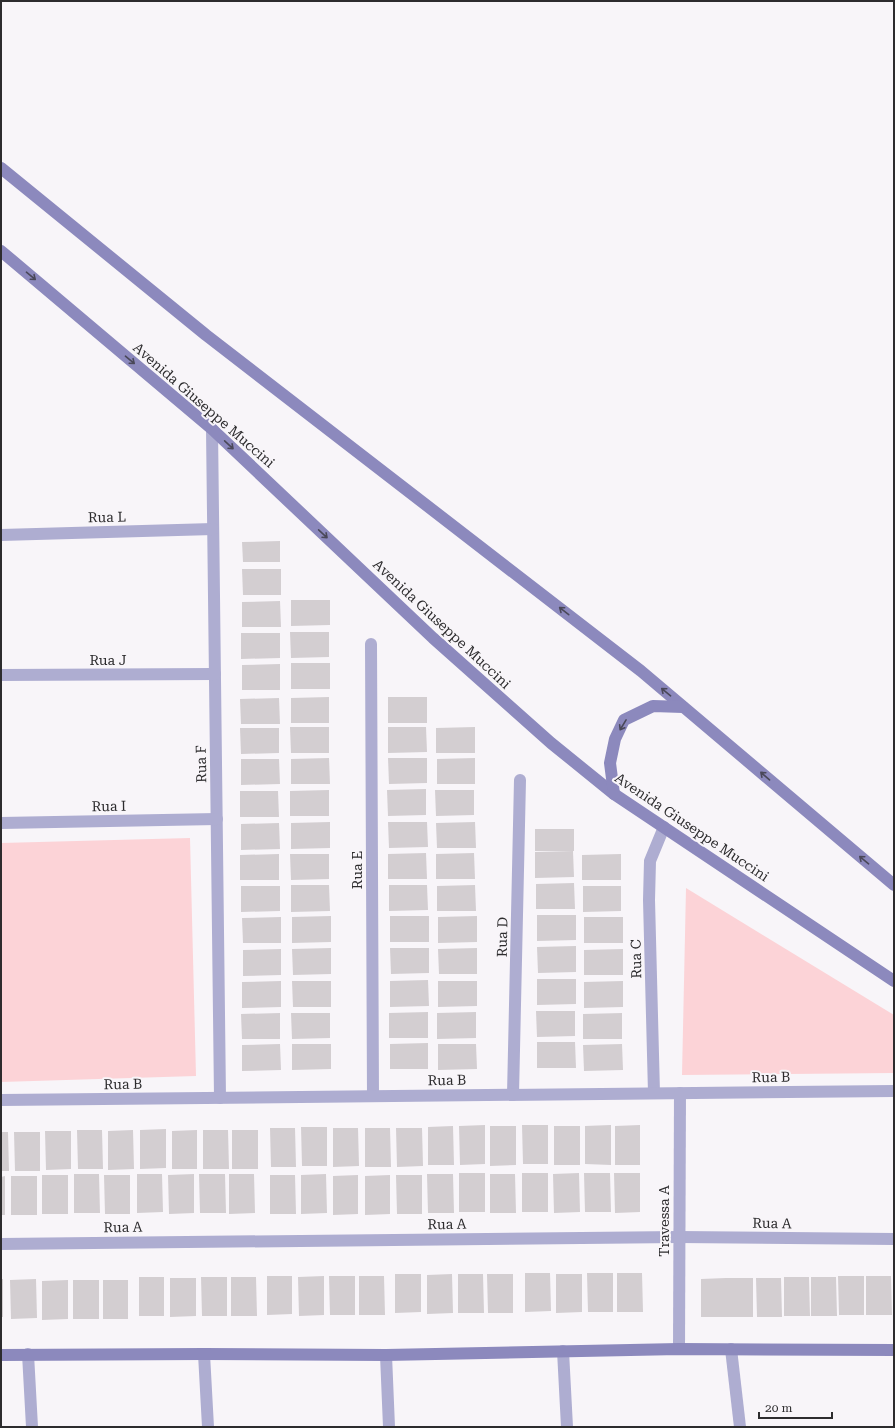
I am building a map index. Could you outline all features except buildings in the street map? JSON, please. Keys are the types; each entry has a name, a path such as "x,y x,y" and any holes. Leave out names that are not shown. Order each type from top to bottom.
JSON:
{"main road":[{"path":"1,168 212,340 641,671 894,885"},
{"name":"Avenida Giuseppe Muccini","path":"1,250 212,429 433,638 551,744 614,794 894,981"},
{"path":"614,794 610,763 615,739 624,720 653,706 683,707"},
{"path":"1,1355 386,1355 679,1349 894,1350"}],"street":[{"name":"Rua F","path":"212,429 220,1098"},
{"name":"Rua L","path":"1,534 213,529"},
{"name":"Rua E","path":"371,644 373,1096"},
{"name":"Rua J","path":"1,675 215,674"},
{"name":"Rua D","path":"513,1095 520,780"},
{"name":"Rua I","path":"1,823 217,819"},
{"name":"Rua C","path":"654,1093 649,900 650,861 664,827"},
{"name":"Rua B","path":"1,1100 894,1091"},
{"name":"Travessa A","path":"679,1349 680,1093"},
{"name":"Rua A","path":"1,1244 679,1237 894,1239"},
{"path":"732,1349 740,1427"},
{"path":"563,1351 567,1427"},
{"path":"28,1354 32,1427"},
{"path":"204,1354 208,1427"},
{"path":"386,1355 390,1427"}],"shaded area":[{"path":"190,838 196,1076 1,1082 1,843"},
{"path":"686,888 894,1015 894,1073 682,1075"}]}
